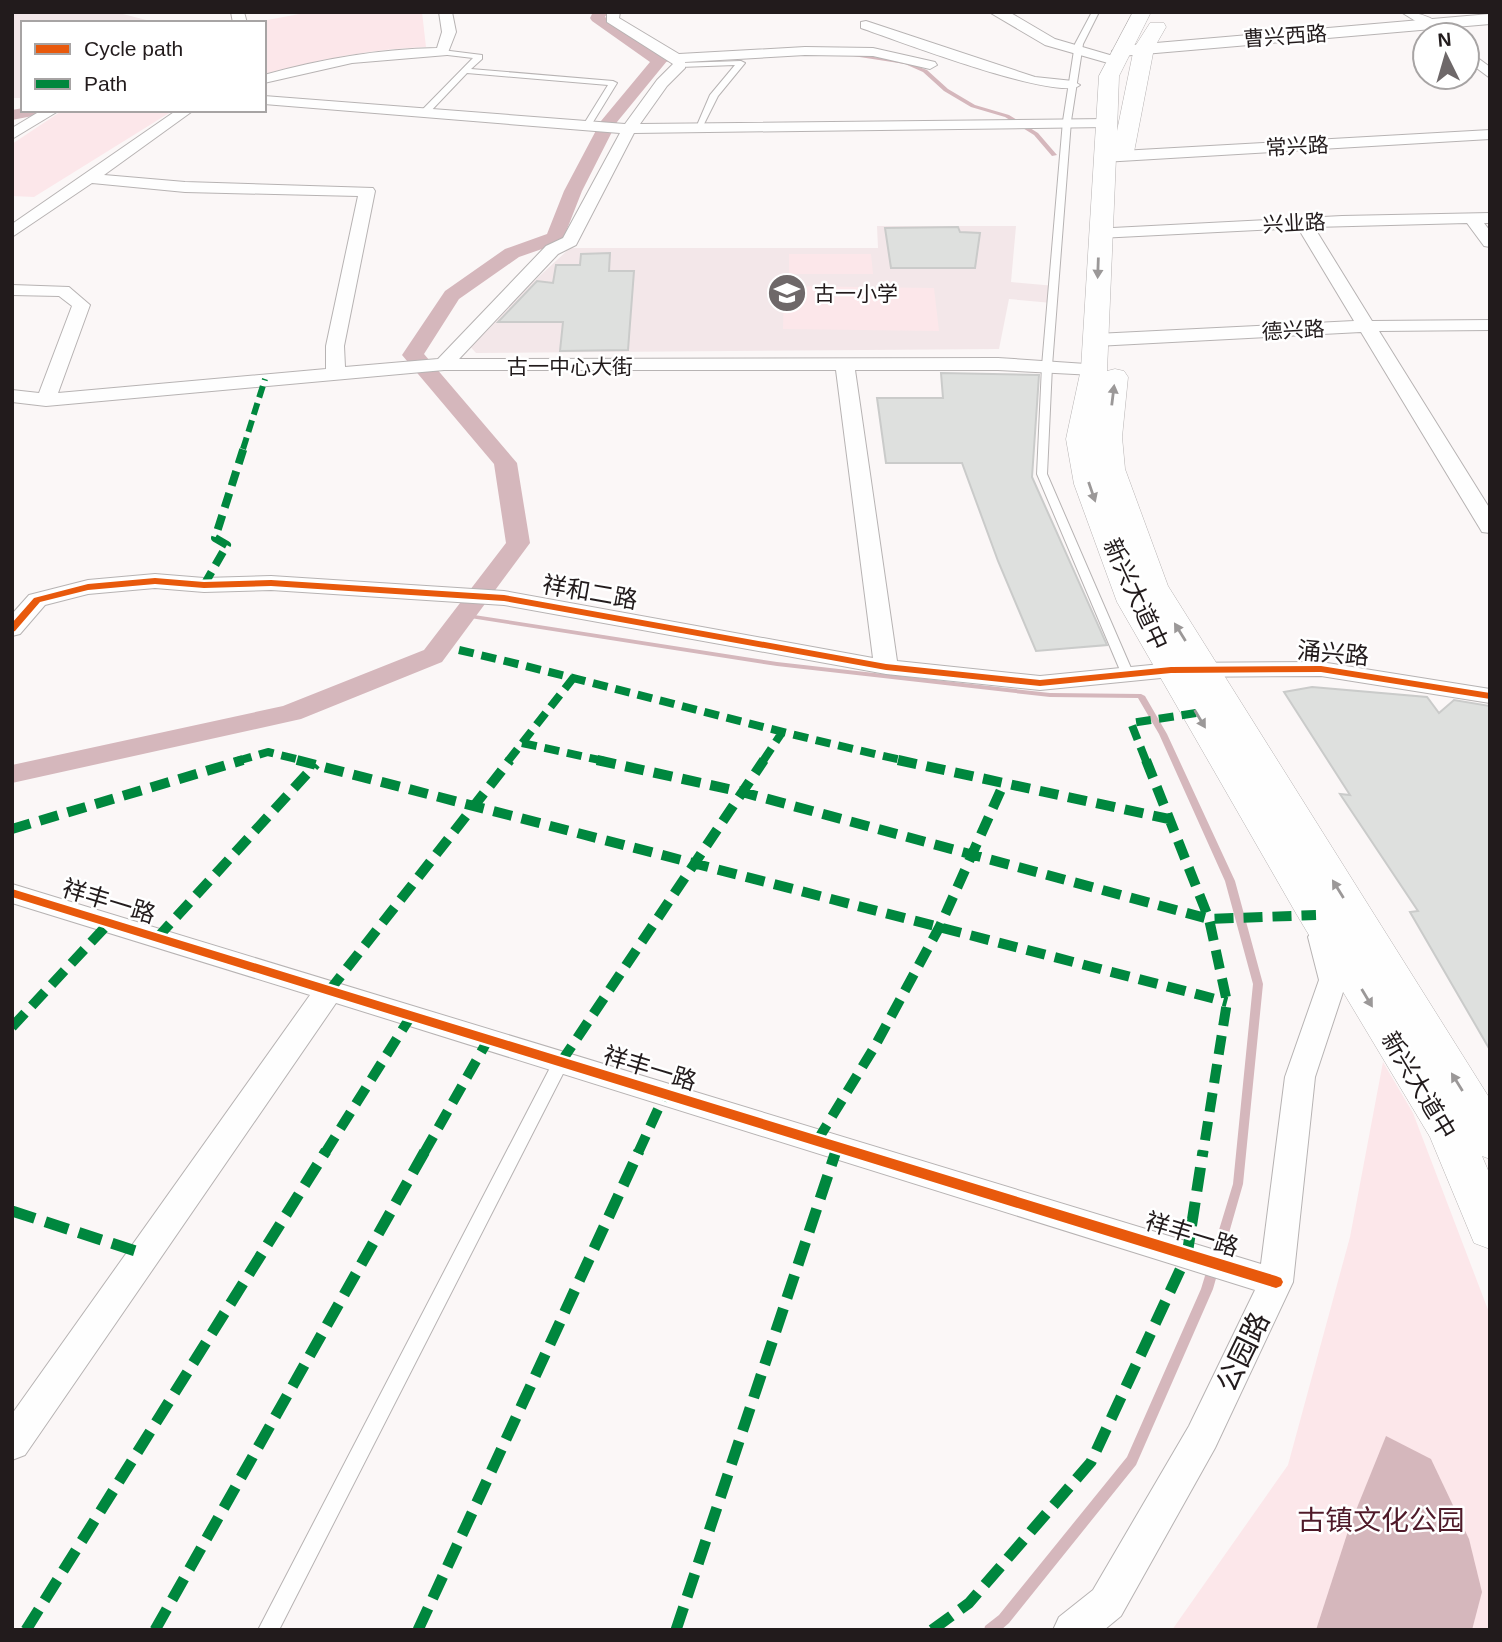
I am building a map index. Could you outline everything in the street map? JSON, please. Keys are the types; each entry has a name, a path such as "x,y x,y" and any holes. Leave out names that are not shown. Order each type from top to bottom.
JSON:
{"main road":[{"name":"新兴大道中","path":"1141,40 1109,76 1108,123 1113,156 1103,349 1080,439 1089,484 1133,602 1187,670 1478,1117 1490,1142"},
{"name":"新兴大道中","path":"1113,156 1141,40"},
{"name":"新兴大道中","path":"1187,670 1316,915 1450,1133 1490,1230"}],"street":[{"path":"614,12 612,19 678,61 805,51 873,52 930,65"},
{"path":"995,12 1050,42 1078,50 1188,36 1218,41"},
{"path":"1407,12 1424,21"},
{"path":"266,78 347,57 390,52 442,52 449,32 449,13"},
{"path":"873,52 868,19 1033,81 1073,85"},
{"name":"曹兴西路","path":"1218,41 1411,31"},
{"path":"1141,40 1218,41"},
{"path":"444,364 552,250 570,241 631,129 678,61"},
{"path":"266,100 631,129 1108,123"},
{"path":"13,134 50,112"},
{"path":"12,232 184,112"},
{"name":"常兴路","path":"1113,156 1490,134"},
{"path":"86,178 185,187 367,191 335,346 336,373"},
{"path":"1471,218 1490,242"},
{"name":"兴业路","path":"1111,232 1490,218"},
{"path":"1303,223 1490,527"},
{"path":"12,290 63,291 80,305 47,400"},
{"name":"德兴路","path":"1103,349 1367,326 1490,325"},
{"name":"古一中心大街","path":"12,396 47,400 444,364 1047,366 1103,349"},
{"path":"845,365 886,667"},
{"name":"祥和二路","path":"12,629 37,600 88,587 142,583 271,583 504,598 886,667 1040,682 1187,670"},
{"name":"涌兴路","path":"1187,670 1321,669 1490,696"},
{"name":"祥丰一路","path":"12,893 1276,1282"},
{"name":"公园路","path":"1073,1630 1107,1603 1202,1437 1276,1282 1300,1077 1333,980 1316,915"},
{"path":"12,1444 329,991"}],"lane":[{"path":"1096,12 1078,50 1067,124 1047,366 1042,474 1128,675"},
{"path":"425,112 479,57 442,52"},
{"path":"678,61 741,63 714,95 698,128"},
{"path":"466,71 613,83 586,127"},
{"path":"268,1630 561,1062"}],"shaded area":[{"path":"12,12 115,12 150,21 21,21 21,98 12,98"},
{"name":"古一小学","path":"877,226 1016,226 1011,282 1055,286 1052,303 1009,299 999,349 476,353 467,343 570,248 878,248"},
{"path":"1386,1436 1431,1459 1469,1539 1482,1592 1472,1630 1316,1630 1350,1525"}],"green space":[{"path":"310,12 422,12 426,47 344,56 266,74 266,21 262,21"},
{"path":"60,112 171,112 34,197 12,196 12,144"},
{"path":"789,254 871,254 873,274 789,274"},
{"path":"784,286 934,288 939,331 783,329"},
{"name":"古镇文化公园","path":"1383,1062 1413,1113 1490,1315 1490,1630 1172,1630 1288,1465 1350,1237"}],"building":[{"path":"958,227 960,232 980,233 975,268 891,268 885,228"},
{"path":"610,253 609,271 634,271 628,350 560,351 563,322 498,322 537,281 553,283 556,265 580,265 581,254"},
{"path":"941,373 1039,375 1032,477 1107,645 1036,651 998,561 962,463 886,463 877,398 943,398"},
{"path":"1312,687 1427,697 1439,713 1454,700 1490,706 1490,1050 1410,912 1418,911 1340,794 1350,795 1284,692"}],"waterway":[{"path":"12,774 291,713 433,656 518,543 505,463 413,355 452,295 512,253 555,238 573,191 609,121 659,61 597,18 601,12"},
{"path":"855,55 906,63 925,71 946,90 973,106 1007,116 1036,134 1054,155"},
{"path":"659,61 680,60"},
{"path":"12,115 27,112"},
{"path":"464,615 777,664 1050,695 1141,696 1163,734 1230,881 1258,984 1238,1184 1207,1289 1132,1461 1004,1619 990,1630"}],"marked path":[{"path":"204,585 227,545 215,538 265,379"},
{"path":"459,650 574,677 781,734 1169,819"},
{"path":"329,991 574,677"},
{"path":"932,1630 969,1603 1091,1462 1187,1255 1227,1002 1209,919 1131,723 1196,713"},
{"path":"561,1062 781,734"},
{"path":"522,743 742,792 1209,919 1316,915"},
{"path":"12,829 268,752 1227,1002"},
{"path":"157,938 316,764"},
{"path":"817,1141 875,1046 940,926 1004,783"},
{"path":"12,1027 109,923"},
{"path":"26,1630 411,1016"},
{"path":"155,1630 488,1040"},
{"path":"418,1630 665,1094"},
{"path":"676,1630 837,1147"},
{"path":"12,1211 145,1254"}],"cycle path":[{"path":"12,629 37,600 88,587 155,581 204,585 271,583 504,598 886,667 1040,683 1171,670 1321,669 1490,696"},
{"path":"12,893 1276,1282"}],"place":[{"name":"古一小学","path":"787,293"}]}
